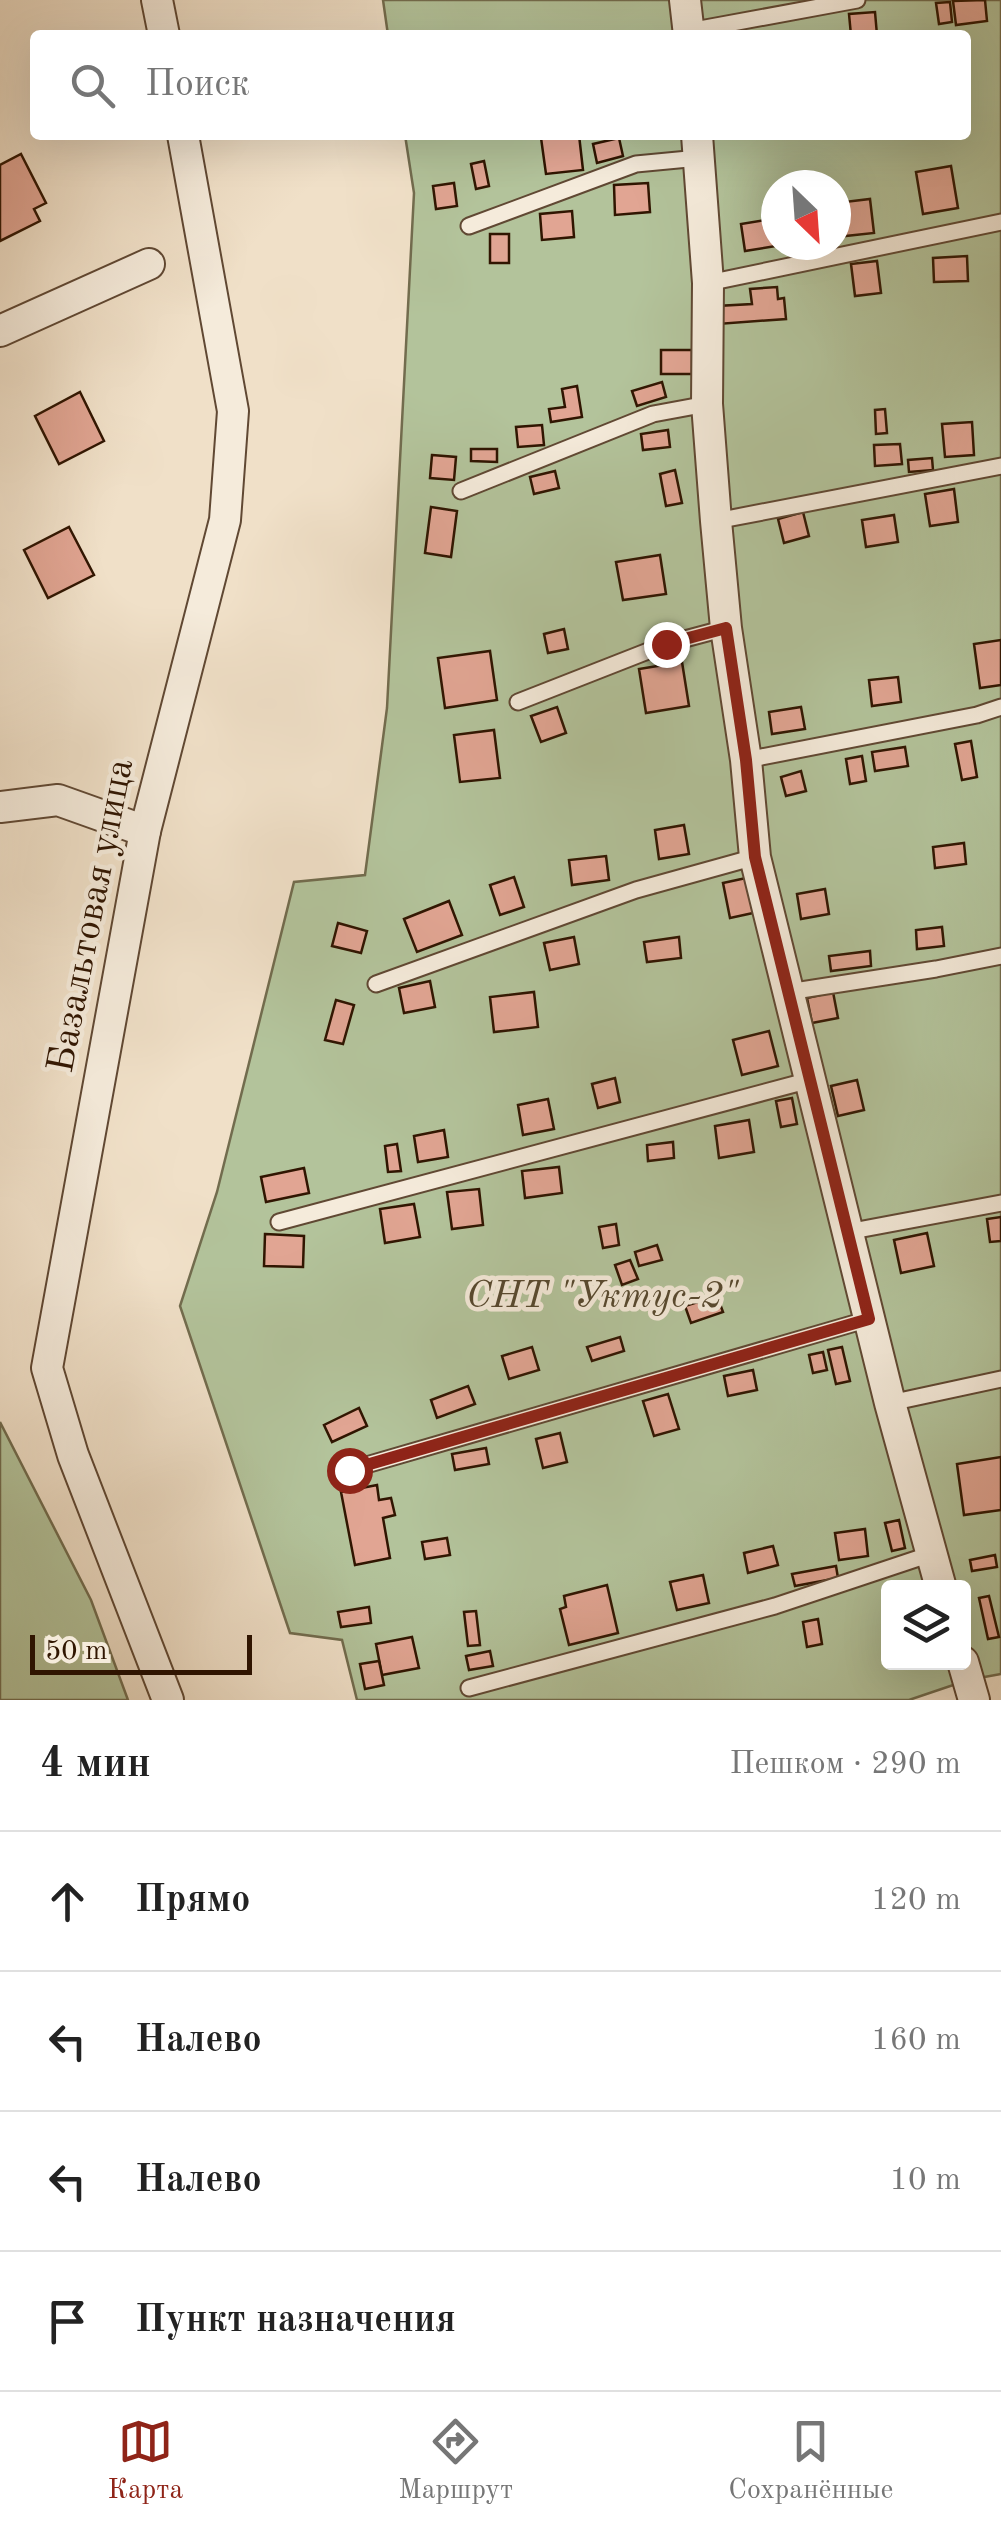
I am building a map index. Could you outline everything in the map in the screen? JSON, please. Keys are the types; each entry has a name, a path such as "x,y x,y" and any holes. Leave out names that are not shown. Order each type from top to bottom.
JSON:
{"street":[{"path":"157,0 163,30"},
{"path":"685,0 689,30"},
{"name":"Базальтовая улица","path":"168,1700 73,1455 47,1368 144,831 225,520 233,411 184,140"},
{"path":"698,146 708,283 707,404 716,521 755,857 890,1403 939,1580"},
{"path":"0,331 150,264"},
{"path":"0,808 58,800 144,831"},
{"path":"965,1670 974,1700"}],"lane":[{"path":"704,30 857,0"},
{"path":"470,226 636,164 698,146"},
{"path":"708,283 1001,222"},
{"path":"461,491 654,414 707,404"},
{"path":"716,521 1001,466"},
{"path":"518,702 666,644 726,628"},
{"path":"746,760 977,716 1001,708"},
{"path":"376,984 636,890 755,857"},
{"path":"788,992 1001,956"},
{"path":"278,1222 810,1080"},
{"path":"847,1232 1001,1203"},
{"path":"349,1470 869,1319"},
{"path":"890,1403 1001,1379"},
{"path":"468,1688 775,1606 931,1554"}],"green space":[{"name":"СНТ \"Уктус-2\"","path":"383,0 1001,0 1001,1674 968,1680 909,1700 357,1700 342,1640 290,1633 180,1306 217,1192 294,882 365,875 387,708 414,193 406,140 971,140 971,30 387,30"},
{"path":"0,1422 91,1600 128,1700 0,1700"}],"building":[{"path":"985,0 987,21 956,25 953,1"},
{"path":"950,2 952,22 939,24 936,3"},
{"path":"875,12 877,30 851,30 849,14"},
{"path":"541,140 580,140 583,170 546,174"},
{"path":"619,140 623,156 597,163 593,144"},
{"path":"21,154 46,203 34,209 40,221 0,241 0,165"},
{"path":"484,161 489,186 476,189 471,164"},
{"path":"951,166 958,208 923,214 916,172"},
{"path":"454,183 457,206 436,209 433,186"},
{"path":"648,183 650,212 615,215 614,185"},
{"path":"870,199 874,233 851,235 851,201"},
{"path":"572,211 574,237 542,240 540,214"},
{"path":"761,221 761,248 745,251 741,224"},
{"path":"490,234 509,234 509,263 490,263"},
{"path":"967,256 968,281 934,282 933,258"},
{"path":"877,261 881,293 855,296 851,264"},
{"path":"777,287 778,299 784,298 786,319 718,324 717,306 752,304 750,289"},
{"path":"661,350 692,350 692,374 661,374"},
{"path":"662,382 666,397 637,406 632,391"},
{"path":"577,386 582,417 551,422 549,409 565,407 562,389"},
{"path":"80,392 104,441 59,464 35,416"},
{"path":"885,409 887,433 876,434 875,410"},
{"path":"972,422 974,455 945,457 942,424"},
{"path":"542,425 544,445 518,447 516,427"},
{"path":"668,430 670,447 643,450 641,434"},
{"path":"900,444 902,464 875,466 874,445"},
{"path":"471,449 497,449 497,462 471,461"},
{"path":"432,455 456,457 454,480 430,478"},
{"path":"932,458 933,470 909,472 908,460"},
{"path":"675,470 682,503 666,506 660,474"},
{"path":"555,471 559,488 534,494 530,477"},
{"path":"954,489 958,522 930,526 925,494"},
{"path":"431,507 457,511 451,557 425,553"},
{"path":"803,512 809,536 784,543 778,519"},
{"path":"894,515 898,542 866,547 862,520"},
{"path":"69,527 94,575 48,598 24,550"},
{"path":"660,555 666,594 623,600 616,562"},
{"path":"564,629 568,649 548,653 544,634"},
{"path":"1001,640 1001,685 980,688 974,644"},
{"path":"490,651 497,700 445,708 438,658"},
{"path":"682,662 689,706 646,713 639,669"},
{"path":"898,677 901,702 872,706 869,680"},
{"path":"557,707 566,733 541,742 531,716"},
{"path":"801,707 805,729 772,734 769,712"},
{"path":"494,730 500,778 460,782 454,735"},
{"path":"971,741 977,777 962,780 955,744"},
{"path":"905,747 908,766 875,771 872,752"},
{"path":"862,756 866,781 850,784 846,759"},
{"path":"801,771 806,791 786,796 781,777"},
{"path":"684,825 689,854 659,859 655,830"},
{"path":"964,843 966,864 935,868 933,847"},
{"path":"606,856 609,880 572,885 569,860"},
{"path":"514,877 524,907 500,915 490,885"},
{"path":"746,878 753,913 730,918 723,883"},
{"path":"825,889 829,914 801,919 797,894"},
{"path":"449,901 462,935 417,952 404,919"},
{"path":"338,923 367,931 361,953 332,946"},
{"path":"942,927 944,946 917,949 916,930"},
{"path":"574,937 579,964 550,970 544,943"},
{"path":"679,937 681,958 647,962 644,942"},
{"path":"870,951 871,966 831,971 829,956"},
{"path":"430,981 435,1007 404,1013 399,988"},
{"path":"534,992 538,1027 494,1032 490,997"},
{"path":"833,992 838,1018 812,1023 807,998"},
{"path":"336,1000 354,1005 343,1044 325,1040"},
{"path":"769,1031 778,1066 742,1075 733,1040"},
{"path":"615,1078 620,1102 598,1108 592,1084"},
{"path":"857,1080 864,1110 838,1116 831,1086"},
{"path":"792,1098 797,1124 781,1127 776,1101"},
{"path":"548,1099 554,1129 523,1135 518,1105"},
{"path":"749,1120 754,1152 719,1158 715,1126"},
{"path":"444,1130 448,1157 418,1162 414,1136"},
{"path":"673,1142 674,1158 648,1161 647,1145"},
{"path":"397,1144 401,1171 388,1172 385,1146"},
{"path":"559,1167 562,1193 525,1198 522,1171"},
{"path":"304,1168 309,1193 266,1202 261,1177"},
{"path":"479,1189 483,1225 452,1229 447,1192"},
{"path":"414,1204 420,1237 385,1243 380,1209"},
{"path":"1001,1217 1001,1241 990,1242 987,1219"},
{"path":"616,1224 619,1245 603,1248 599,1227"},
{"path":"927,1233 934,1266 901,1273 894,1240"},
{"path":"265,1234 304,1236 303,1267 264,1266"},
{"path":"657,1245 662,1260 639,1266 635,1252"},
{"path":"630,1260 638,1279 622,1285 615,1265"},
{"path":"717,1296 723,1312 691,1323 685,1306"},
{"path":"620,1337 624,1351 592,1361 587,1347"},
{"path":"532,1347 539,1370 509,1379 502,1356"},
{"path":"842,1347 850,1381 836,1384 828,1350"},
{"path":"823,1352 827,1370 813,1373 809,1355"},
{"path":"753,1370 757,1390 728,1396 724,1376"},
{"path":"468,1386 475,1404 437,1418 431,1400"},
{"path":"668,1394 679,1429 654,1436 643,1401"},
{"path":"359,1408 367,1426 332,1442 324,1425"},
{"path":"560,1433 567,1462 543,1468 536,1439"},
{"path":"486,1448 489,1464 455,1470 452,1454"},
{"path":"1001,1457 1001,1510 964,1515 957,1464"},
{"path":"377,1485 379,1500 391,1498 395,1515 383,1518 390,1558 355,1565 341,1492"},
{"path":"899,1520 905,1548 892,1551 885,1523"},
{"path":"865,1529 868,1556 839,1560 835,1533"},
{"path":"447,1538 450,1555 425,1559 422,1542"},
{"path":"773,1546 778,1565 748,1573 744,1553"},
{"path":"995,1555 997,1567 972,1571 970,1560"},
{"path":"836,1566 838,1578 795,1586 792,1574"},
{"path":"703,1575 709,1603 677,1610 670,1582"},
{"path":"607,1585 618,1633 569,1645 560,1609 566,1607 564,1596"},
{"path":"989,1596 999,1637 988,1639 979,1598"},
{"path":"369,1607 371,1623 341,1627 338,1612"},
{"path":"476,1611 480,1645 468,1646 464,1612"},
{"path":"818,1619 822,1644 807,1647 803,1622"},
{"path":"412,1637 419,1668 382,1675 376,1644"},
{"path":"490,1651 493,1666 469,1670 466,1656"},
{"path":"379,1661 384,1685 365,1689 360,1664"}],"route":[{"path":"349,1470 869,1319 755,857 746,760 726,628 666,644"}]}
